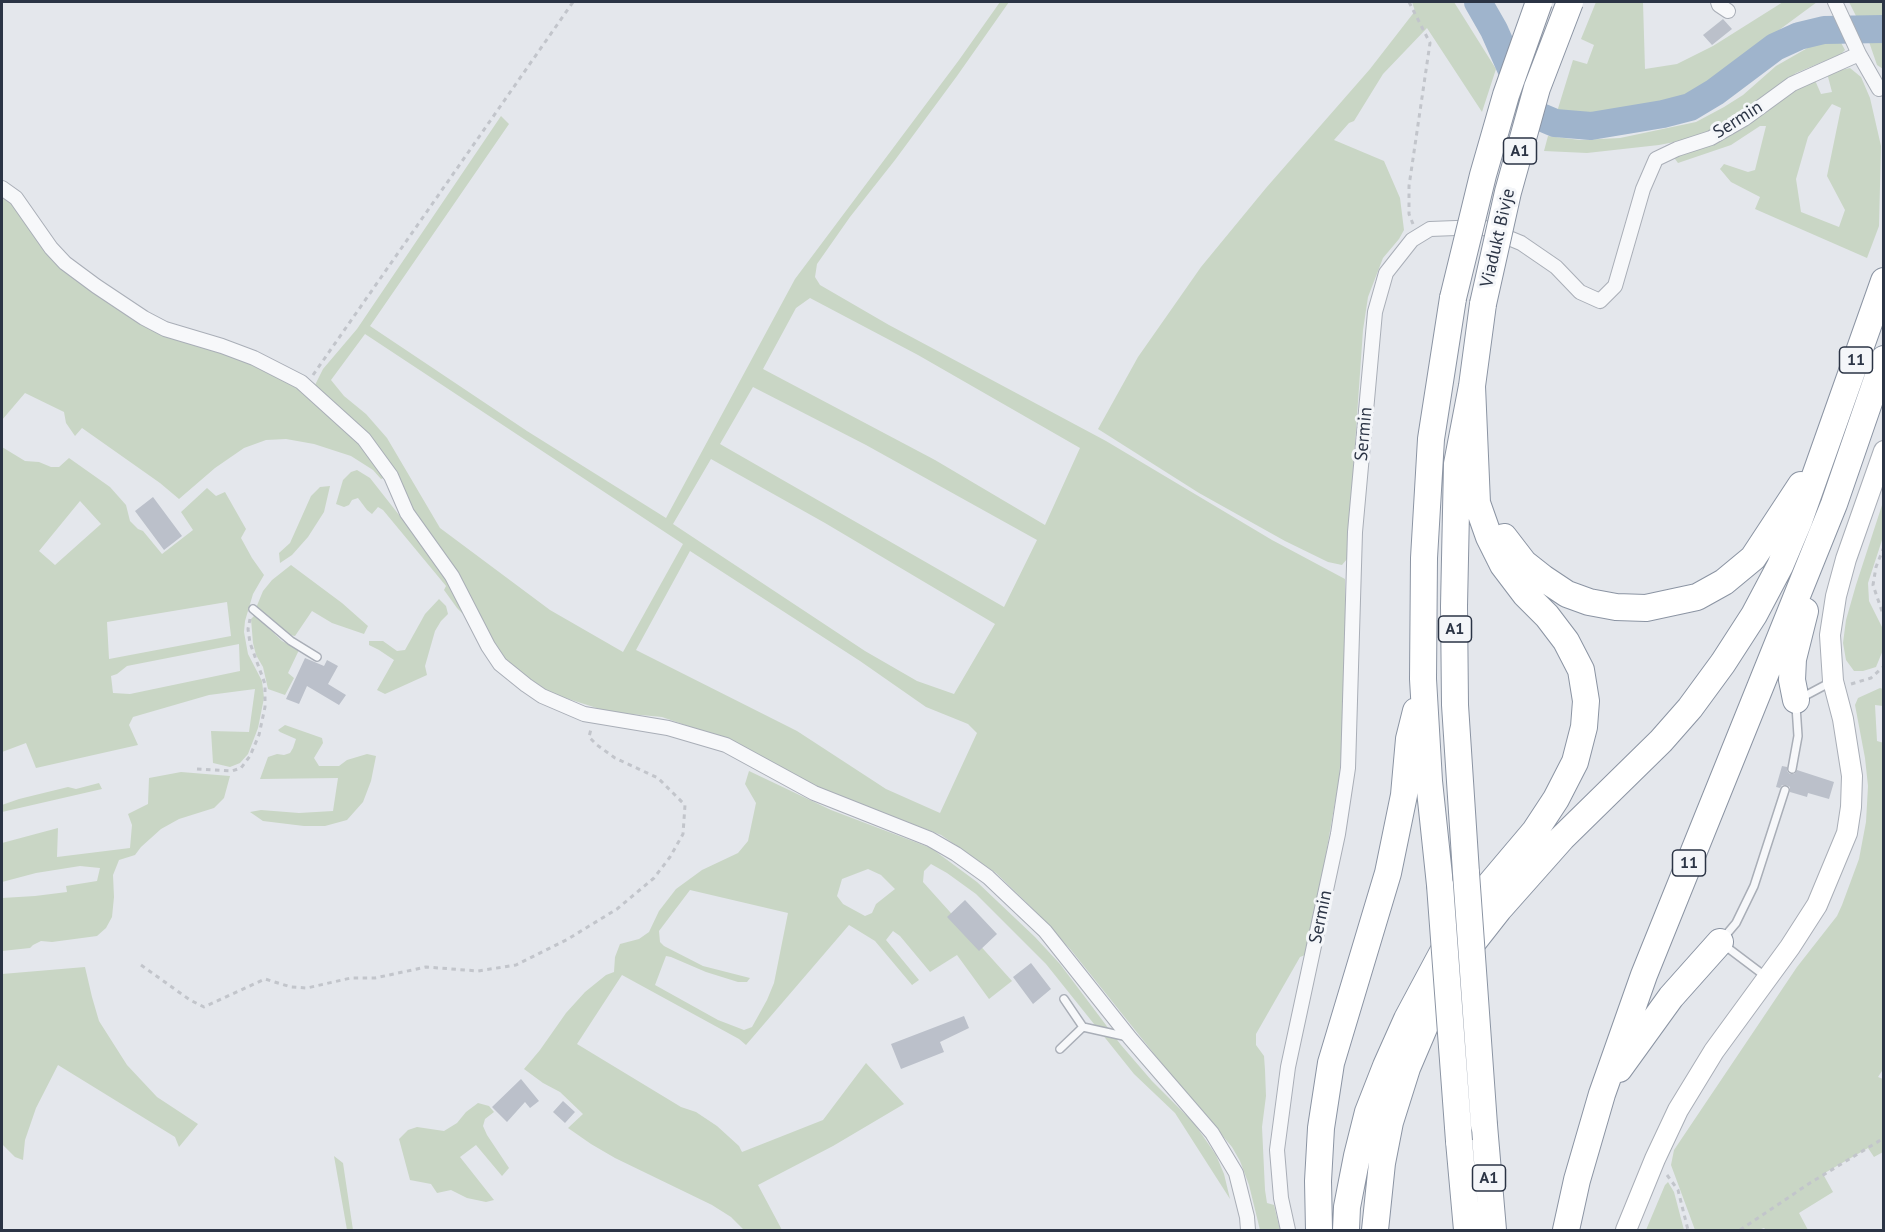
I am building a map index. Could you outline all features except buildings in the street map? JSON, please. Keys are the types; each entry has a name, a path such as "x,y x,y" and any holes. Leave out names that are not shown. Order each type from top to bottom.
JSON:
{"highway":[{"name":"Viadukt Bivje","path":"1423,679 1424,558 1431,439 1453,298 1506,95 1530,21 1539,2"},
{"name":"Viadukt Bivje","path":"1472,386 1483,304 1508,192 1537,88 1570,2"},
{"name":"11","path":"1375,1230 1382,1163 1390,1122 1404,1079 1430,1014 1459,960 1499,909 1562,838 1661,741 1690,708 1754,615 1780,566 1799,521 1884,281"},
{"name":"11","path":"1566,1230 1577,1180 1602,1094 1644,975 1834,504 1884,359"},
{"path":"1346,1230 1347,1207 1368,1112 1407,1019 1453,933 1486,889 1535,831 1556,799 1575,762 1584,727 1586,701 1581,670 1566,641 1503,565 1489,537 1478,503 1472,386"},
{"name":"A1","path":"1472,386 1457,464 1454,606 1455,705 1493,1230"},
{"path":"1473,432 1491,512 1506,540 1524,563 1567,594 1589,602 1616,607 1646,608 1696,597 1724,582 1753,558 1829,439"},
{"path":"1796,700 1792,680 1793,659 1804,615 1819,574 1834,504"},
{"path":"1319,1230 1318,1181 1321,1128 1331,1063 1388,873 1404,795 1410,739 1423,679"},
{"name":"A1","path":"1423,679 1429,781 1440,885 1467,1230"},
{"path":"1602,1094 1671,997 1720,942"}],"street":[{"path":"1836,5 1879,89"},
{"name":"Sermin","path":"1288,1230 1281,1198 1277,1150 1288,1067 1336,845 1348,768 1355,532 1375,312 1386,273 1412,240 1430,229 1482,227 1521,243 1556,267 1580,292 1600,301 1615,286 1643,189 1656,159 1677,149 1711,138 1744,119 1792,84 1856,47"},
{"path":"2,188 16,198 51,248 65,263 144,318 165,329 254,358 301,382 364,439 391,476 407,513 452,576 488,646 500,664 542,696 584,714 668,728 726,745 814,793 930,839 988,877 1046,931 1130,1038 1212,1133 1236,1173 1248,1230"},
{"path":"1626,1230 1678,1110 1714,1051 1790,947 1817,905 1847,833 1852,776 1843,719 1834,685 1830,635 1836,596 1846,559 1884,452"}],"lane":[{"path":"253,609 291,641 317,657"},
{"path":"1792,769 1798,736 1796,700 1834,685"},
{"path":"1767,978 1720,942 1736,923 1754,886 1785,790"},
{"path":"1064,999 1083,1027 1130,1038"},
{"path":"1060,1049 1083,1027"}],"path":[{"path":"305,387 573,2"},
{"path":"1409,2 1430,43 1409,186 1409,214 1417,237"},
{"path":"1884,547 1876,567 1873,585 1884,618"},
{"path":"197,769 232,771 241,768 250,756 259,735 265,707 265,684 250,643 248,629 253,609"},
{"path":"1834,685 1871,678 1884,666"},
{"path":"141,965 190,1000 204,1007 266,979 291,987 307,988 351,978 375,978 426,968 478,971 516,965 568,939 617,909 654,879 670,858 683,834 685,805 658,778 615,758 597,746 589,737 593,715"},
{"path":"1740,1230 1810,1183 1884,1138"},
{"path":"1655,1159 1678,1190 1688,1230"}],"green space":[{"path":"1000,2 1009,2 817,264 815,277 820,285 889,325 1106,441 1272,540 1345,579 1345,706 1339,779 1322,877 1305,955 1300,957 1256,1034 1256,1045 1264,1056 1265,1070 1266,1096 1262,1127 1265,1190 1267,1203 1274,1205 1280,1230 1260,1230 1249,1185 1232,1147 1071,950 996,873 941,835 814,786 711,734 662,717 609,712 550,693 521,675 501,655 402,495 395,474 376,443 314,387 323,369 357,329 501,116 509,124 370,326 527,431 666,518 795,279","holes":["810,298 918,355 1080,448 1045,525 935,460 763,369 796,308","365,334 683,544 623,652 550,610 440,528 387,438 331,380","753,387 866,445 1037,540 1004,607 720,444","711,459 825,523 995,624 954,694 917,681 865,651 673,524","690,551 860,661 926,707 968,724 977,733 940,813 886,789 797,731 636,650"]},
{"path":"1412,2 1454,2 1496,69 1482,112 1427,28 1383,74 1354,121 1349,123 1334,140 1384,161 1400,198 1404,230 1383,258 1368,297 1363,330 1347,559 1342,565 1328,562 1285,541 1199,493 1098,429 1138,357 1201,267 1266,188 1370,69 1415,11"},
{"path":"1596,2 1643,2 1645,69 1677,64 1713,46 1783,2 1817,2 1706,84 1681,97 1622,113 1593,117 1556,115 1573,60 1587,64 1594,45 1581,39"},
{"path":"1849,2 1883,2 1883,24 1860,24"},
{"path":"1867,36 1883,36 1883,69 1877,65"},
{"path":"1839,39 1845,50 1841,54 1796,73 1740,116 1710,132 1690,139 1659,145 1587,153 1544,151 1548,136 1580,140 1620,138 1696,122 1743,95 1776,66 1811,46"},
{"path":"1850,68 1861,77 1870,98 1881,146 1879,226 1867,258 1755,209 1760,197 1731,182 1720,169 1724,164 1748,172 1755,170 1766,126 1760,126 1731,145 1678,163 1672,155 1814,78 1821,94 1832,92 1827,73","holes":["1832,104 1841,108 1827,176 1845,210 1839,227 1801,212 1796,179 1808,137"]},
{"path":"2,192 111,302 240,356 308,393 354,436 386,477 381,479 373,470 351,456 314,444 286,439 266,440 244,448 215,468 179,499 82,428 75,436 66,423 64,412 25,393 2,420"},
{"path":"2,447 25,461 39,462 51,467 59,467 69,458 110,487 126,505 130,521 143,531 162,554 193,530 181,512 207,488 216,496 225,492 246,529 241,538 264,575 253,594 244,632 248,654 262,681 264,698 258,728 248,754 240,763 230,767 213,763 211,731 249,732 255,689 209,695 133,717 129,725 138,745 36,768 26,743 2,752","holes":["80,501 101,524 55,565 39,551","227,602 231,636 109,659 107,622","239,644 240,671 130,694 113,693 111,676 127,666"]},
{"path":"357,470 370,478 425,548 450,582 465,611 462,613 457,608 444,590 446,586 383,510 378,507 372,514 358,498 344,507 336,504 343,480 351,472"},
{"path":"330,486 324,512 308,537 292,555 280,563 279,553 290,543 311,496 320,487"},
{"path":"1883,502 1883,537 1868,583 1869,601 1883,629 1883,650 1876,667 1854,671 1846,660 1843,643 1846,620"},
{"path":"291,565 342,603 368,626 364,634 332,623 312,611 295,636 285,634 256,608 263,591 272,580"},
{"path":"439,599 446,606 448,614 435,631 425,666 427,675 385,694 377,690 394,660 369,645 369,641 383,641 397,651 405,650 425,614"},
{"path":"255,615 282,641 299,650 288,673 294,678 285,695 268,689 263,667 256,655 253,643 251,619"},
{"path":"1880,688 1883,689 1883,706 1875,705 1877,741 1884,743 1884,1068 1878,1077 1883,1079 1883,1152 1874,1157 1868,1148 1823,1174 1833,1192 1799,1213 1808,1230 1766,1230 1764,1228 1758,1230 1695,1230 1671,1165 1674,1150 1797,967 1837,916 1842,905 1859,859 1866,822 1868,786 1855,705 1858,698"},
{"path":"285,725 322,738 323,743 314,758 319,766 339,766 347,760 367,754 376,756 371,781 363,802 347,820 325,826 304,826 263,821 250,812 261,810 299,813 333,811 338,778 260,779 268,757 290,753 293,748 296,739 278,730"},
{"path":"749,771 831,810 931,848 977,882 1060,964 1121,1045 1152,1081 1194,1123 1216,1155 1224,1174 1230,1199 1175,1113 1134,1074 1046,964 976,894 931,864 924,871 923,882 1012,981 989,999 957,955 930,972 900,936 893,931 886,940 919,980 912,985 875,941 849,925 746,1045 622,975 577,1044 681,1107 696,1112 717,1126 739,1146 742,1152 823,1120 866,1063 904,1104 833,1146 758,1185 782,1230 744,1230 731,1217 712,1205 615,1158 568,1128 583,1114 560,1092 524,1069 566,1013 585,992 606,975 614,972 615,957 620,944 639,939 649,932 659,911 676,889 702,870 738,853 748,841 756,803 745,784","holes":["868,869 881,875 895,889 876,904 872,913 865,916 843,904 837,896 842,879","690,890 788,913 774,983 752,1027 744,1030 718,1020 655,985 666,956 738,982 747,982 750,978 703,966 660,942 659,931"]},
{"path":"181,772 230,776 224,798 214,808 179,819 161,829 135,855 119,860 113,875 112,917 106,928 97,936 52,942 41,941 30,948 2,951 2,898 67,892 66,886 97,881 100,868 80,866 36,873 2,882 2,843 58,828 57,857 130,848 132,825 128,814 148,804 149,778"},
{"path":"99,783 102,789 2,812 2,805 19,799 68,787 76,789"},
{"path":"85,967 99,1021 127,1065 157,1097 198,1124 179,1147 175,1137 58,1065 36,1108 25,1140 23,1160 15,1157 2,1144 2,974"},
{"path":"478,1103 489,1106 494,1112 485,1119 483,1126 509,1168 502,1176 476,1145 460,1157 494,1200 486,1202 467,1198 451,1190 437,1193 431,1184 410,1180 399,1139 408,1130 417,1127 444,1131 457,1123"},
{"path":"334,1156 343,1163 353,1230 347,1230"},
{"path":"1668,1182 1674,1192 1684,1230 1646,1230 1665,1185"}],"waterway":[{"path":"1478,2 1494,30 1521,91 1536,115 1555,123 1591,126 1690,107 1715,92 1775,47 1799,36 1824,30 1884,29"}]}
